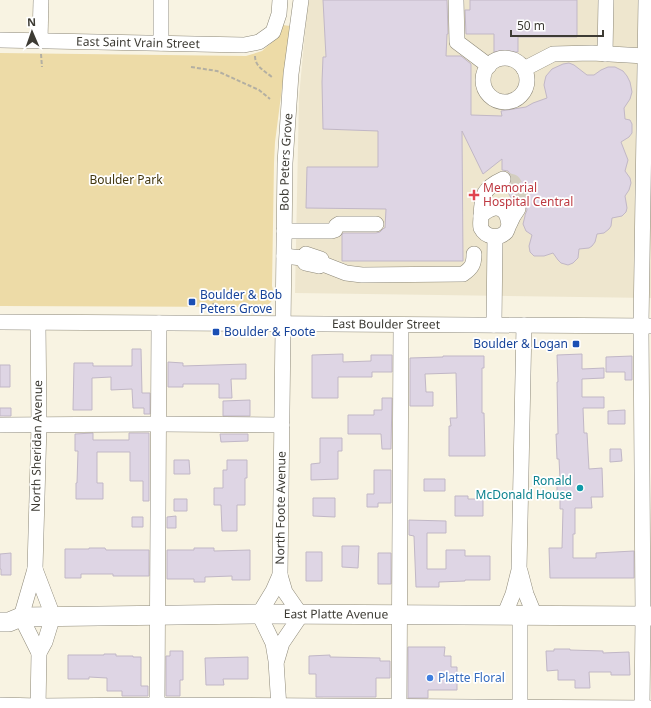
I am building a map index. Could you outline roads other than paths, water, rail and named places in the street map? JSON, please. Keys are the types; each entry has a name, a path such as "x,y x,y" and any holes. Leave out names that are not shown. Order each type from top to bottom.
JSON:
{"main road":[{"name":"East Platte Avenue","path":"0,609 6,609 21,617"},
{"name":"East Platte Avenue","path":"0,622 9,622 21,617 53,616 259,614 400,616 647,616"}],"street":[{"path":"40,40 41,0"},
{"path":"161,0 161,44"},
{"name":"East Saint Vrain Street","path":"0,40 244,45 259,42 273,32 279,14 280,0"},
{"name":"Bob Peters Grove","path":"282,324 285,163 291,74 301,0"},
{"path":"456,0 457,42 489,66"},
{"path":"605,54 606,0"},
{"path":"642,708 647,616 646,0"},
{"path":"524,69 553,54 592,53 645,56"},
{"path":"507,58 520,64 527,76 527,82 522,95 510,102 503,102 491,97 486,91 484,85 485,72 489,66 500,59 507,58"},
{"path":"503,179 492,184 486,190 481,206 481,228 488,235 495,237 502,235 506,232 518,209"},
{"path":"481,216 490,209 500,209 507,215 509,224"},
{"path":"284,231 332,231 335,230 336,226 339,224 376,224"},
{"path":"494,325 495,237"},
{"path":"284,256 302,258 305,263 318,266 323,264 346,273 362,275 463,274 470,269 474,262 474,254"},
{"name":"East Boulder Street","path":"0,322 646,326"},
{"name":"North Sheridan Avenue","path":"21,617 35,569 39,425 38,323"},
{"path":"157,706 159,323"},
{"name":"North Foote Avenue","path":"259,614 273,591 280,575 282,324"},
{"path":"400,707 401,325"},
{"path":"520,616 513,594 519,570 524,325"},
{"path":"0,425 282,425"},
{"name":"North Sheridan Avenue","path":"35,569 53,616"},
{"path":"519,570 526,594 520,616 520,707"},
{"path":"276,661 282,643 301,615 285,592 280,575"},
{"path":"259,614 273,643 276,661 278,707"},
{"path":"38,707 39,653 45,642 53,616"},
{"path":"21,617 39,653"},
{"path":"0,705 38,707 651,708"}],"tunnel":[{"path":"503,179 513,182 517,188 521,197 518,209"}],"place":[{"name":"Memorial Hospital Central","path":"474,195"},
{"name":"Boulder & Bob Peters Grove","path":"192,302"},
{"name":"Boulder & Foote","path":"216,332"},
{"name":"Boulder & Logan","path":"576,344"},
{"name":"Ronald McDonald House","path":"580,488"},
{"name":"Platte Floral","path":"430,678"}],"park label":[{"name":"Boulder Park","path":"126,180"}]}
